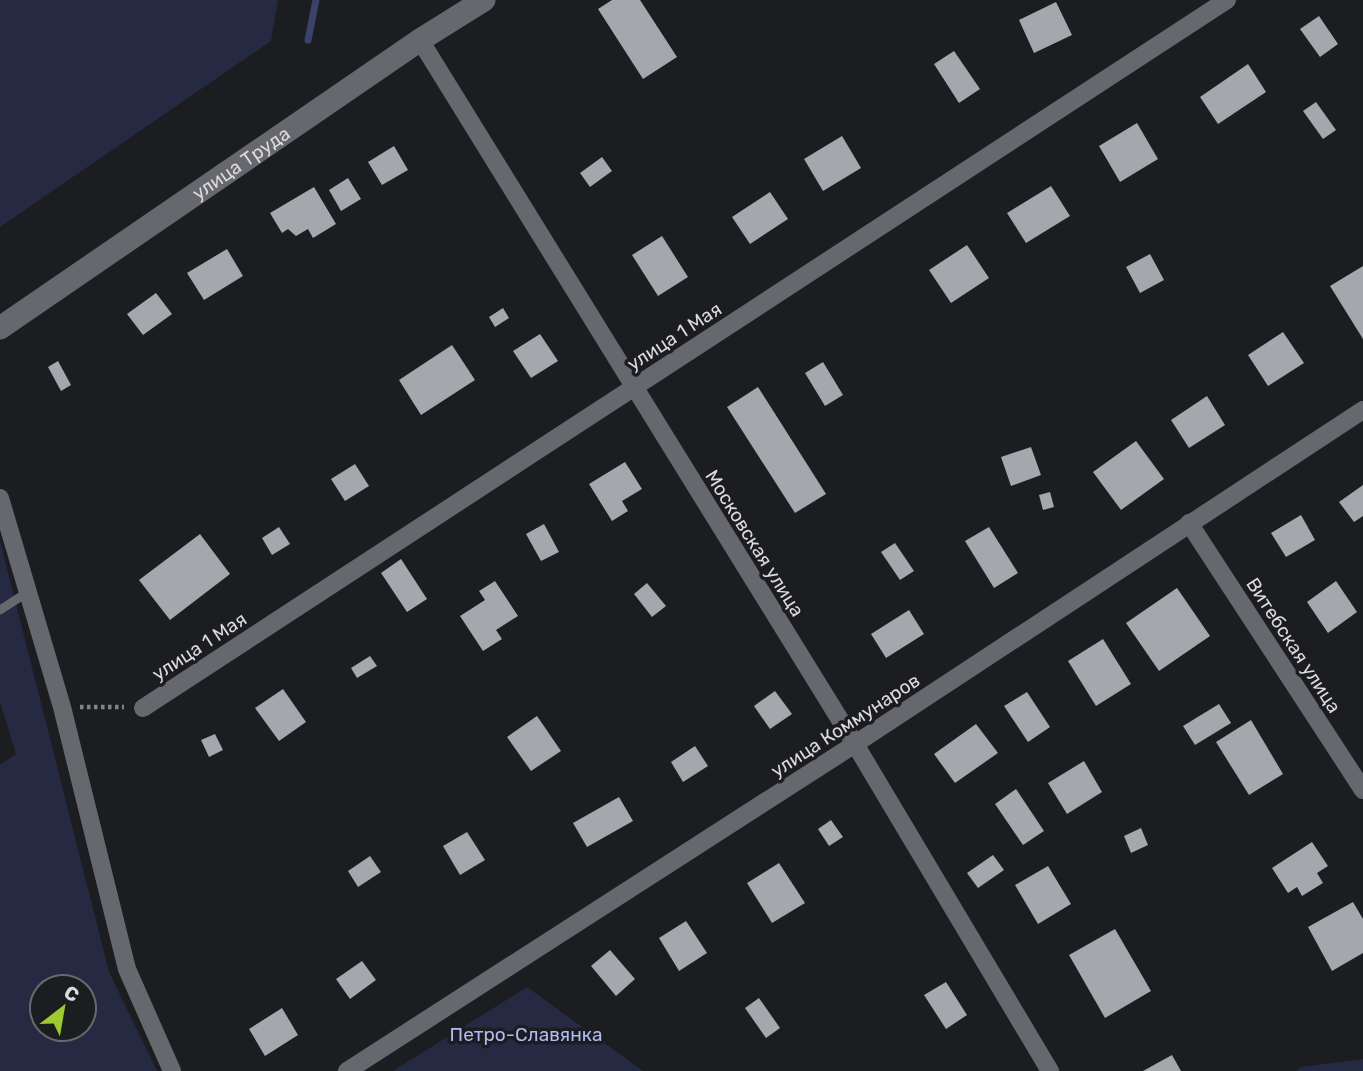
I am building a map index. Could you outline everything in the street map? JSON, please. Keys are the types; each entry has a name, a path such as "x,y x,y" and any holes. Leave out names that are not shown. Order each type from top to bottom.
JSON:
{"street":[{"name":"улица Труда","path":"0,328 420,40 485,0"},
{"name":"улица 1 Мая","path":"135,707 634,387 1227,0"},
{"name":"Московская улица","path":"420,40 855,744 1049,1071"},
{"name":"улица Коммунаров","path":"347,1071 855,744 1363,410"},
{"path":"0,498 62,707 127,969 172,1071"},
{"name":"Витебская улица","path":"1189,523 1363,790"}],"lane":[{"path":"0,610 28,592"}],"path":[{"path":"74,707 135,707"}],"green space":[{"path":"0,0 278,0 271,41 0,227"},
{"path":"0,541 109,972 157,1071 0,1071 0,765 16,754 0,702"},
{"name":"Петро-Славянка","path":"527,987 643,1071 393,1071"},
{"path":"1363,1059 1363,1071 1296,1071 1301,1067"}],"building":[{"path":"612,0 640,0 677,57 643,79 598,9"},
{"path":"1056,2 1072,35 1034,53 1019,20"},
{"path":"1319,16 1338,44 1320,57 1300,29"},
{"path":"954,51 980,89 959,103 934,64"},
{"path":"1248,64 1266,92 1218,124 1200,97"},
{"path":"1316,102 1336,130 1323,139 1303,111"},
{"path":"1137,123 1158,159 1120,182 1099,146"},
{"path":"842,136 861,168 823,191 804,159"},
{"path":"394,146 408,170 382,185 368,162"},
{"path":"602,157 612,171 590,187 580,173"},
{"path":"348,178 361,199 341,211 329,190"},
{"path":"1051,186 1070,216 1026,243 1007,213"},
{"path":"314,187 336,224 313,238 308,229 296,236 288,229 282,233 270,213"},
{"path":"770,192 788,219 750,244 732,217"},
{"path":"662,236 688,277 658,296 632,255"},
{"path":"967,245 989,278 951,303 929,270"},
{"path":"227,249 243,276 204,300 187,273"},
{"path":"1150,254 1164,280 1140,293 1126,267"},
{"path":"1363,266 1363,339 1330,286"},
{"path":"156,293 172,314 143,335 127,314"},
{"path":"503,308 509,318 495,327 489,317"},
{"path":"1283,332 1304,363 1268,386 1248,355"},
{"path":"540,334 558,361 531,378 513,351"},
{"path":"452,345 475,380 421,415 399,380"},
{"path":"58,361 71,385 61,391 48,367"},
{"path":"823,362 843,395 825,406 805,373"},
{"path":"758,387 826,494 795,513 727,407"},
{"path":"1207,396 1225,425 1189,448 1171,420"},
{"path":"1136,441 1164,479 1121,510 1093,472"},
{"path":"1031,447 1041,475 1011,486 1001,457"},
{"path":"625,462 642,489 622,501 628,511 612,521 589,484"},
{"path":"355,464 369,486 345,501 331,479"},
{"path":"1363,485 1363,516 1354,522 1339,502"},
{"path":"1050,492 1054,507 1043,510 1039,495"},
{"path":"1301,515 1315,540 1286,557 1271,533"},
{"path":"544,524 559,552 541,561 526,534"},
{"path":"279,527 290,544 272,555 262,538"},
{"path":"989,527 1018,573 994,588 965,541"},
{"path":"200,534 230,574 170,620 139,580"},
{"path":"895,543 914,571 900,580 881,552"},
{"path":"401,559 427,599 407,612 381,573"},
{"path":"495,581 518,616 496,630 502,639 483,651 460,616 485,600 479,591"},
{"path":"1336,581 1357,612 1328,633 1307,602"},
{"path":"647,583 666,606 652,617 634,594"},
{"path":"1177,588 1210,636 1159,671 1126,623"},
{"path":"909,610 924,634 886,658 871,634"},
{"path":"1103,639 1131,684 1096,706 1068,661"},
{"path":"370,656 377,666 357,678 351,668"},
{"path":"283,689 306,722 279,741 255,708"},
{"path":"775,691 792,714 770,729 754,706"},
{"path":"1027,692 1050,727 1028,742 1004,706"},
{"path":"1219,704 1231,723 1195,745 1183,726"},
{"path":"537,716 561,751 531,771 507,737"},
{"path":"1251,720 1283,774 1249,795 1216,742"},
{"path":"976,724 998,753 955,783 934,754"},
{"path":"215,734 223,750 209,757 201,740"},
{"path":"695,746 708,766 683,782 671,762"},
{"path":"1084,761 1102,792 1067,814 1048,783"},
{"path":"1016,789 1044,831 1023,845 995,804"},
{"path":"619,797 633,821 587,847 573,823"},
{"path":"831,820 843,837 829,846 818,829"},
{"path":"1141,828 1148,845 1131,853 1124,836"},
{"path":"467,832 485,860 460,875 443,846"},
{"path":"1312,842 1328,866 1317,873 1323,883 1302,896 1297,887 1288,893 1272,868"},
{"path":"993,855 1004,870 978,888 967,873"},
{"path":"370,856 381,872 358,887 348,871"},
{"path":"779,863 805,903 772,923 747,883"},
{"path":"1048,866 1071,904 1038,924 1015,885"},
{"path":"1353,902 1363,919 1363,953 1332,971 1308,927"},
{"path":"686,921 707,953 679,971 659,938"},
{"path":"1115,929 1151,991 1105,1018 1069,955"},
{"path":"610,950 635,979 616,996 591,966"},
{"path":"362,961 376,980 350,999 336,979"},
{"path":"946,982 967,1015 946,1029 924,995"},
{"path":"759,998 780,1028 766,1038 745,1008"},
{"path":"282,1008 298,1035 265,1056 249,1029"},
{"path":"1172,1055 1181,1071 1143,1071"}],"waterway":[{"path":"308,40 316,0"}]}
